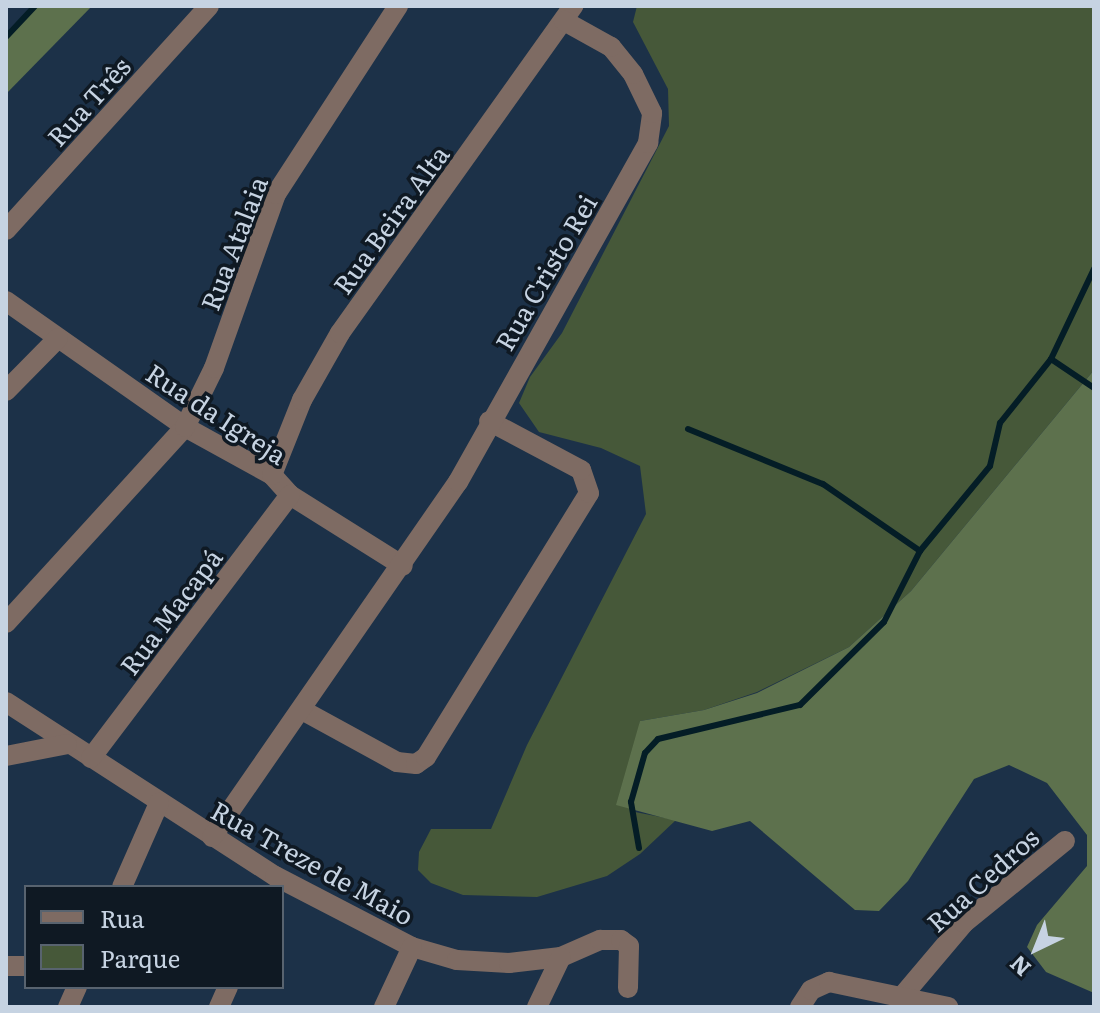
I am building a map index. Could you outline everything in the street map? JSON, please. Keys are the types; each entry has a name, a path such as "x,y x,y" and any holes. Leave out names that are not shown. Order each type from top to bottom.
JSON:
{"street":[{"name":"Rua Três","path":"6,230 209,6"},
{"name":"Rua Atalaia","path":"6,623 185,427 214,368 276,194 398,6"},
{"name":"Rua Cristo Rei","path":"212,837 403,566 458,482 489,421 648,143 652,113 633,74 611,47 568,13"},
{"name":"Rua Beira Alta","path":"272,475 302,400 340,333 568,13"},
{"name":"Rua da Igreja","path":"6,301 185,427 272,475 290,495 403,566"},
{"path":"6,391 58,338"},
{"path":"302,710 397,762 416,764 426,757 589,493 581,470 489,421"},
{"name":"Rua Macapá","path":"91,758 290,495"},
{"name":"Rua Treze de Maio","path":"6,702 212,837 272,882"},
{"path":"6,756 67,744"},
{"path":"123,885 159,803"},
{"name":"Rua Cedros","path":"904,994 964,923 1065,841"},
{"name":"Rua Treze de Maio","path":"284,888 412,947 482,963 561,957 600,940 621,940 629,946 628,988"},
{"path":"384,1007 412,947"},
{"path":"537,1007 561,957"},
{"path":"800,1007 811,990 829,982 904,994 948,1007"}],"green space":[{"path":"34,6 92,6 6,94 6,35"},
{"path":"637,6 1094,6 1094,370 911,591 849,647 757,692 704,710 640,721 635,812 676,820 640,854 607,876 537,897 463,895 431,883 418,870 419,852 431,829 491,829 527,745 646,514 640,466 601,448 539,432 519,403 530,377 562,333 669,126 668,89 633,22"},
{"path":"1094,370 1094,993 1046,972 1027,947 1037,925 1087,866 1087,835 1047,783 1009,765 974,779 908,881 879,911 855,910 750,821 712,831 616,805 640,721 704,710 757,693 849,647 911,591"}],"waterway":[{"path":"6,37 35,6"},
{"path":"639,848 631,802 645,753 658,739 800,705 884,622 920,551 990,466 1000,423 1051,359 1094,269"},
{"path":"1051,359 1094,388"},
{"path":"688,429 823,484 920,551"}]}
